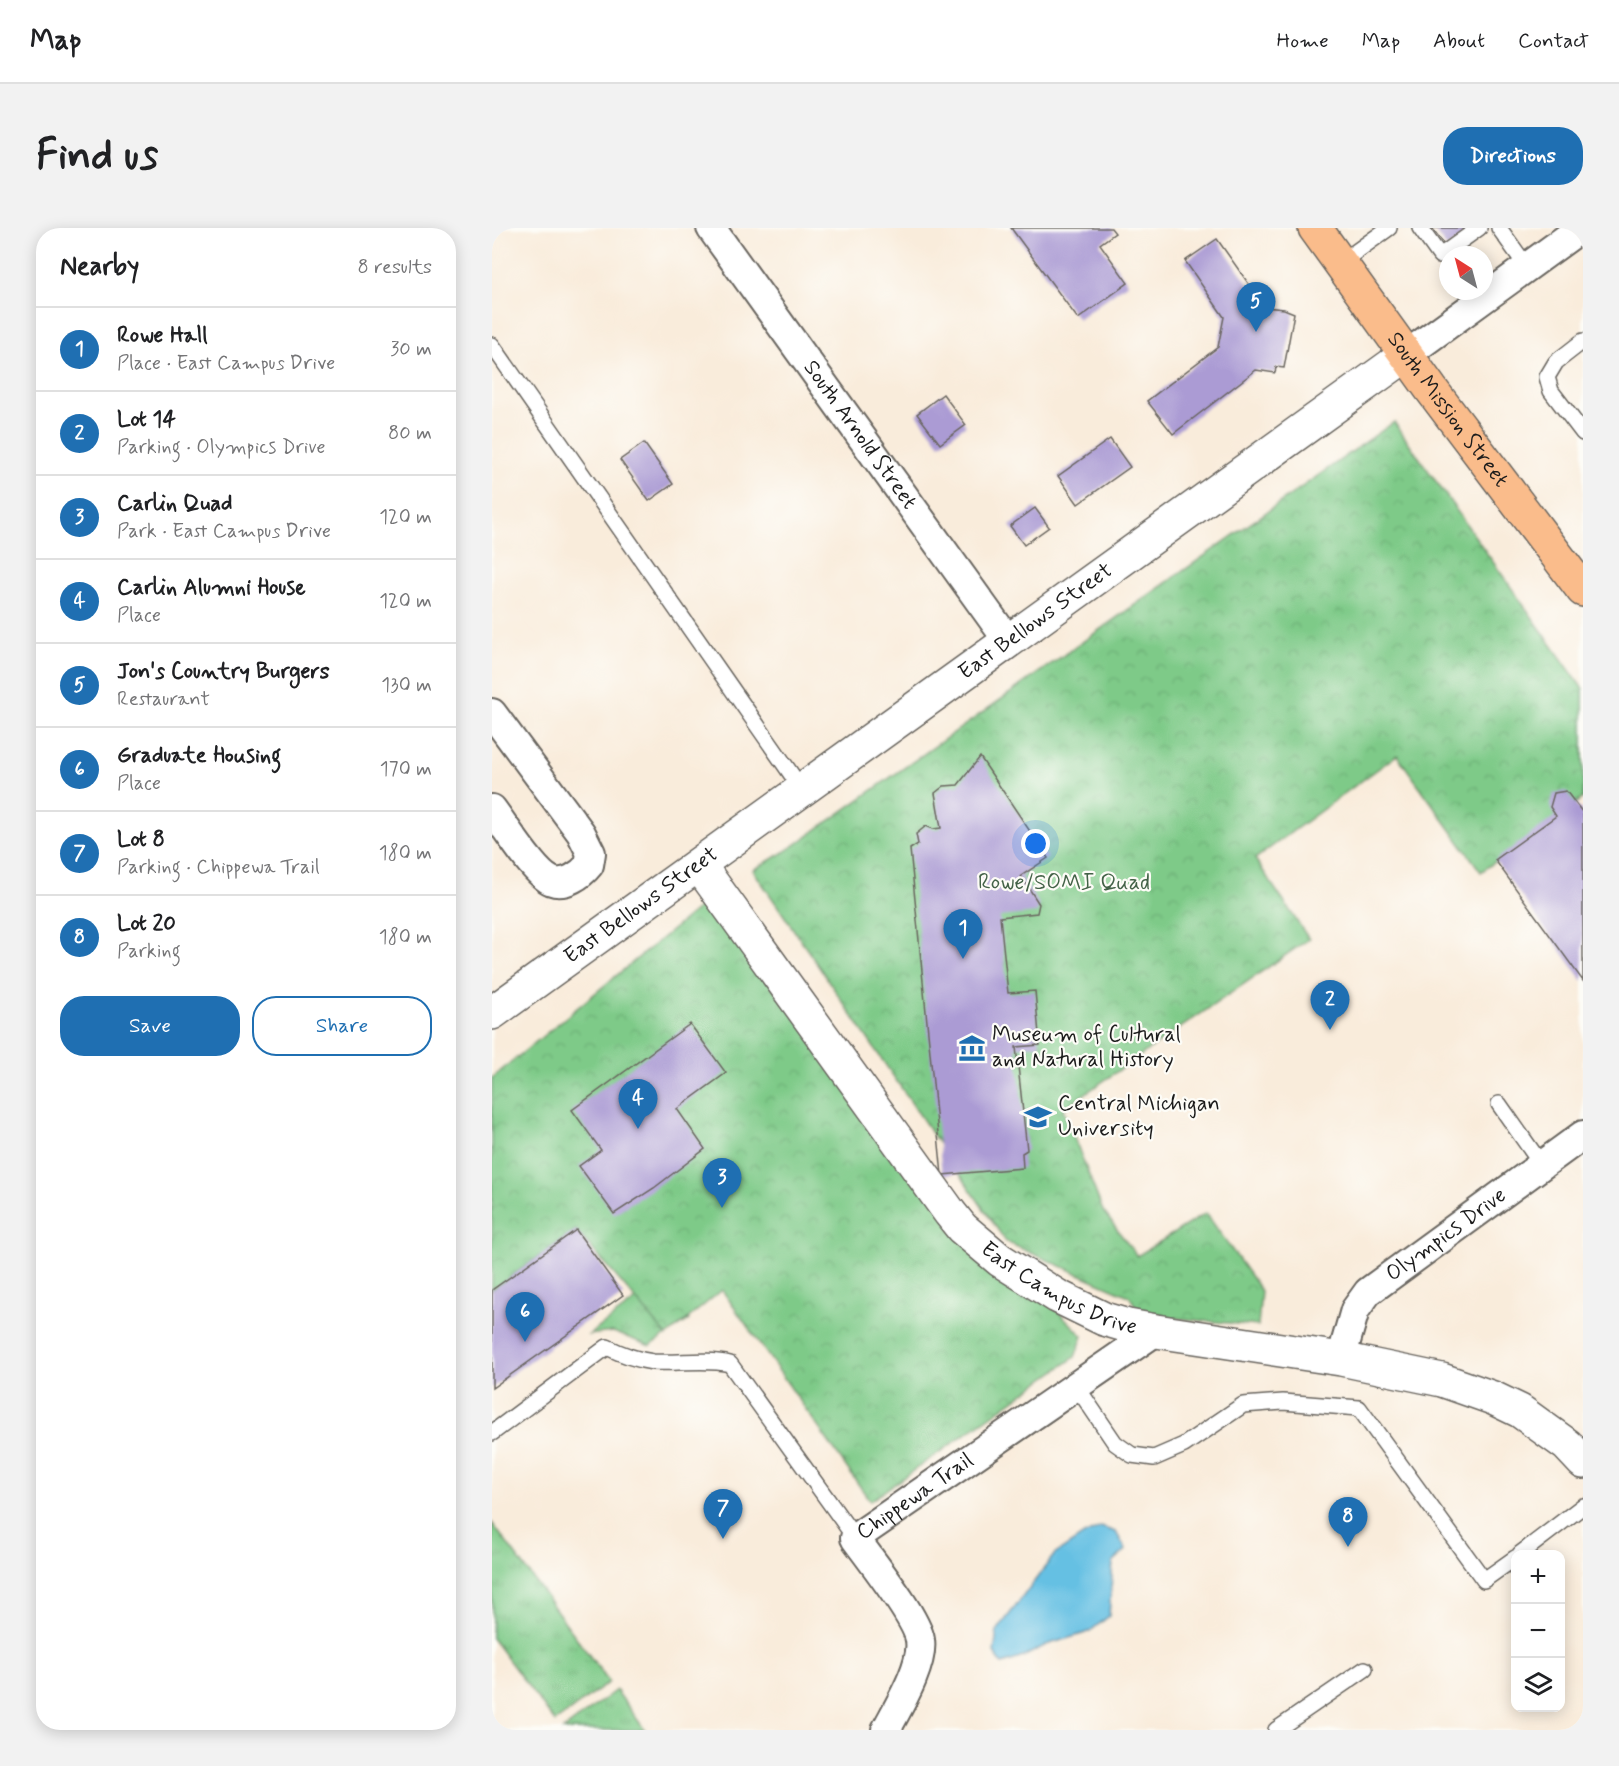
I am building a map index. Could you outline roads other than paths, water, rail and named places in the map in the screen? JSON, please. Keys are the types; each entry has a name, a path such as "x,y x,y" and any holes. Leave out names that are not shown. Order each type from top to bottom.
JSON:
{"main road":[{"name":"South Mission Street","path":"1315,228 1406,355 1580,580"}],"street":[{"name":"South Arnold Street","path":"711,228 1009,642"},
{"name":"East Bellows Street","path":"492,1013 1581,228"},
{"path":"492,713 580,833 591,853 589,865 585,871 568,880 555,883 549,880 534,867 492,809"},
{"name":"East Campus Drive","path":"699,865 962,1228 1000,1260 1087,1312 1122,1325 1341,1359 1442,1380 1493,1398 1520,1412 1567,1445 1583,1462"},
{"name":"Olympics Drive","path":"1341,1359 1355,1310 1368,1292 1583,1135"},
{"name":"Chippewa Trail","path":"886,1730 917,1666 921,1640 911,1618 855,1538 1156,1331"}],"lane":[{"path":"1340,263 1389,228"},
{"path":"1420,228 1440,256 1479,228"},
{"path":"1499,228 1527,267"},
{"path":"1583,341 1556,362 1546,377 1551,391 1583,433"},
{"path":"492,345 803,791"},
{"path":"1499,1104 1542,1164"},
{"path":"492,1433 607,1347 620,1354 652,1362 717,1361 730,1365 855,1538"},
{"path":"1077,1387 1115,1443 1132,1455 1154,1458 1184,1445 1243,1405 1283,1402 1359,1408 1484,1580 1511,1561"},
{"path":"1525,1550 1583,1506"},
{"path":"1276,1730 1365,1669"}],"water":[{"path":"1101,1527 1116,1532 1126,1550 1113,1562 1109,1616 1089,1632 1046,1645 1023,1657 1002,1664 994,1653 997,1631 1054,1555 1084,1535"}],"place":[{"name":"Jon's Country Burgers","path":"1256,332"},
{"name":"Rowe Hall","path":"963,959"},
{"name":"Lot 14","path":"1330,1030"},
{"name":"Museum of Cultural and Natural History","path":"972,1048"},
{"name":"Central Michigan University","path":"1038,1117"},
{"name":"Carlin Alumni House","path":"638,1129"},
{"name":"Carlin Quad","path":"722,1208"},
{"name":"Graduate Housing","path":"525,1342"},
{"name":"Lot 8","path":"723,1539"},
{"name":"Lot 20","path":"1348,1547"}],"park label":[{"name":"Rowe/SOMI Quad","path":"1064,883"}]}
